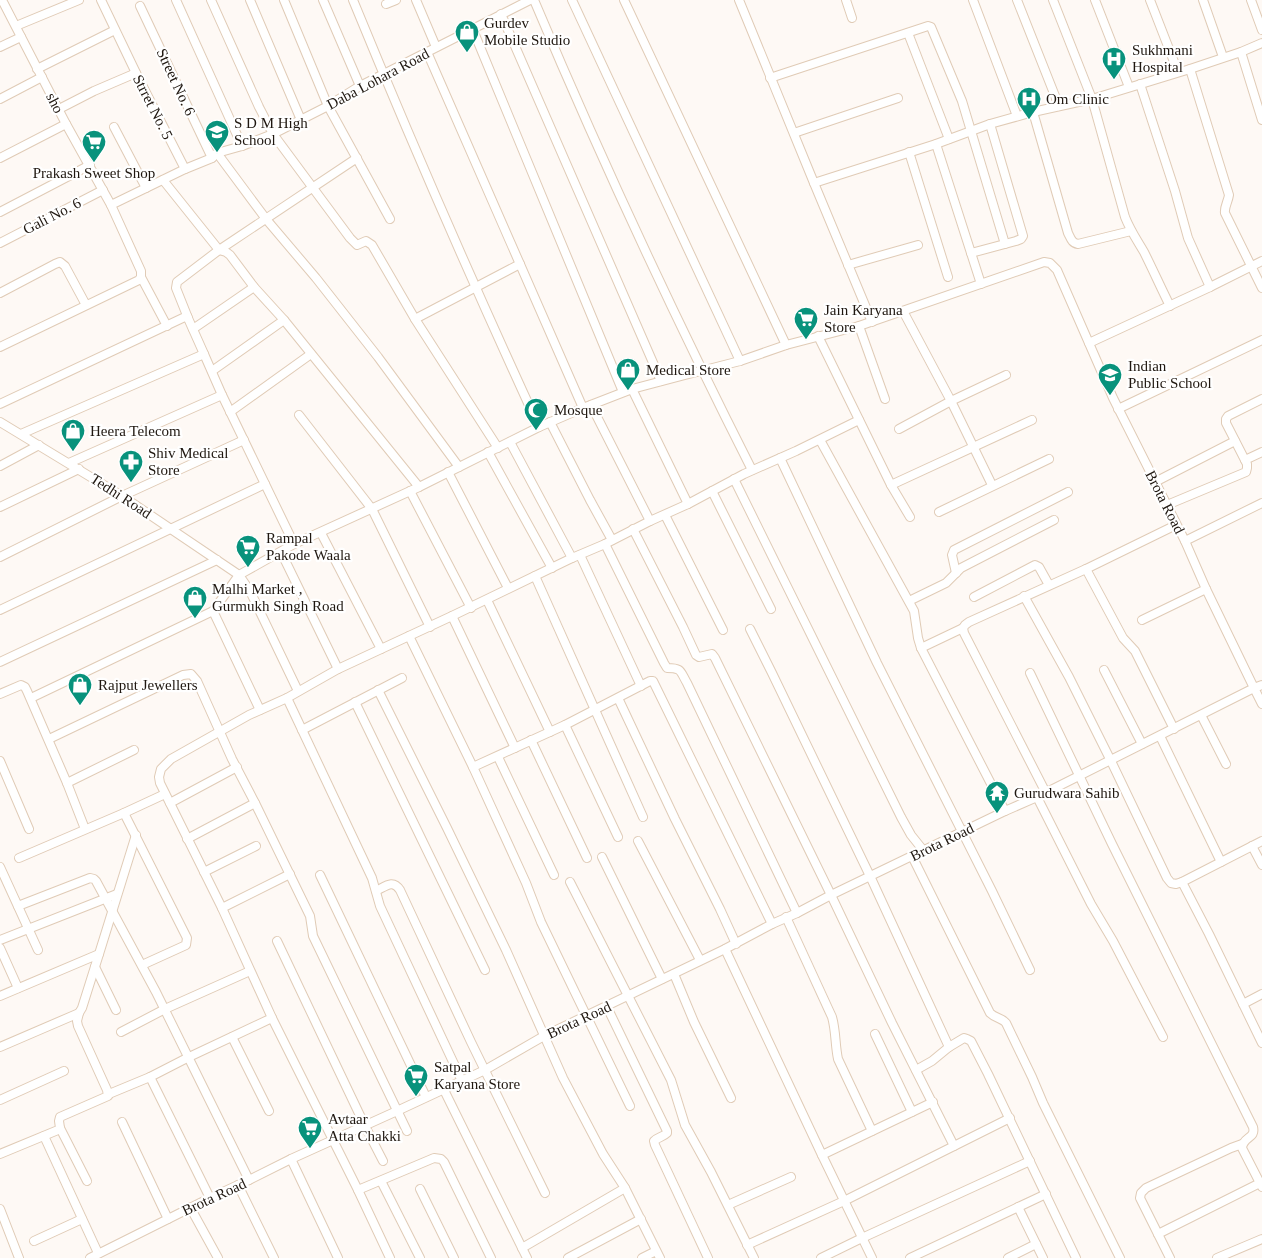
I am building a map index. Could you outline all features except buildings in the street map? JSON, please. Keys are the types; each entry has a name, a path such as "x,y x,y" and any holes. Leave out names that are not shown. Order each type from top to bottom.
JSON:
{"street":[{"name":"sho","path":"2,0 3,12 16,26 66,124 111,205"},
{"path":"16,26 79,0"},
{"name":"Strret No. 5","path":"101,0 184,169"},
{"path":"176,0 242,146"},
{"path":"211,0 273,134 355,244 357,245 366,240 372,245 415,319 498,448"},
{"path":"250,0 301,120"},
{"path":"284,0 328,106 390,219"},
{"path":"323,0 360,86"},
{"path":"353,0 475,287 539,427"},
{"path":"386,4 396,0"},
{"path":"416,0 436,48"},
{"path":"532,0 574,97 702,371 752,470"},
{"name":"Daba Lohara Road","path":"111,205 215,155 273,134 328,106 360,86 473,30 517,3 532,0"},
{"path":"572,0 740,361"},
{"path":"624,0 786,345"},
{"path":"846,0 852,18"},
{"path":"973,0 1018,116"},
{"path":"1017,0 1059,106"},
{"path":"1053,0 1092,99 1119,200 1130,232 1139,243 1170,306"},
{"path":"1096,0 1129,87"},
{"path":"1150,0 1178,72"},
{"path":"1204,0 1223,57"},
{"path":"1251,0 1262,30"},
{"path":"742,1 770,78 872,322"},
{"name":"Street No. 6","path":"140,6 215,155 316,278 460,466"},
{"path":"501,14 661,381"},
{"path":"770,78 928,26 932,28 962,101 1005,244"},
{"path":"38,69 115,30"},
{"path":"473,30 623,392"},
{"path":"908,33 949,139"},
{"path":"0,47 21,36"},
{"path":"814,183 936,144 990,124 1092,99 1190,70 1262,43"},
{"path":"427,52 520,264 587,406 650,521"},
{"path":"1240,52 1262,120"},
{"path":"1190,70 1229,195 1225,206 1225,213 1262,288"},
{"path":"59,109 136,73"},
{"path":"0,99 42,77"},
{"path":"1140,84 1176,192 1188,238 1210,287"},
{"path":"794,133 898,98"},
{"path":"1033,112 1071,239 1078,244 1130,232"},
{"path":"0,158 66,124"},
{"path":"971,253 1016,241 1023,236 990,124"},
{"path":"114,127 146,188"},
{"path":"936,144 981,284"},
{"path":"909,152 948,277"},
{"path":"294,544 222,395 176,288 177,282 219,250 357,158"},
{"path":"0,212 90,166"},
{"path":"163,180 219,250 230,255 254,287 284,320 419,487"},
{"name":"Gali No. 6","path":"0,243 104,190"},
{"path":"111,205 141,277 166,326"},
{"path":"848,265 918,245"},
{"path":"1090,343 1262,261"},
{"path":"0,293 60,262 65,266 86,305"},
{"name":"Brota Road","path":"90,1258 190,1207 485,1070 544,1036 736,944 831,894 1038,797 1258,686 1206,588 1185,541 1118,409 1057,270 1050,263 1044,262 872,322 786,345 740,361 623,392 539,427 419,487 294,544 239,575"},
{"path":"415,319 520,264"},
{"path":"0,347 139,280 141,277"},
{"path":"193,330 254,287"},
{"path":"903,311 951,401 992,485"},
{"path":"0,404 187,316 188,318"},
{"path":"212,371 284,320"},
{"path":"859,326 885,398"},
{"path":"818,336 891,485 910,518"},
{"path":"1118,409 1262,340"},
{"path":"21,434 204,354"},
{"path":"230,412 311,354"},
{"path":"899,428 1006,375"},
{"path":"632,389 688,504"},
{"path":"68,463 222,395"},
{"path":"1167,506 1246,472 1245,460 1226,423 1226,419 1228,416 1262,399"},
{"path":"299,415 372,509 430,627"},
{"path":"390,1258 272,1018 222,908 160,784 161,769 171,759 220,731 287,698 338,669 471,608 508,588 688,504 752,470 820,440 859,420"},
{"path":"891,485 1032,420"},
{"name":"Tedhi Road","path":"0,422 122,496 239,575"},
{"path":"550,422 590,500 664,664 668,668 679,669 687,683 797,913"},
{"path":"0,557 122,496 244,440"},
{"path":"820,440 914,611 921,648 1005,811"},
{"path":"1155,482 1236,441"},
{"path":"510,442 576,556 641,686"},
{"path":"0,466 39,445"},
{"path":"488,452 552,568"},
{"path":"1245,460 1262,452"},
{"path":"780,458 877,663 1030,970"},
{"path":"939,512 1049,459"},
{"path":"0,507 78,469"},
{"path":"448,472 508,588"},
{"path":"734,479 901,817 911,835 923,850"},
{"path":"0,610 265,484"},
{"path":"410,491 471,608"},
{"path":"712,491 771,609"},
{"path":"956,573 952,554 954,550 1068,492"},
{"path":"1185,541 1262,503"},
{"path":"665,515 722,630"},
{"path":"909,601 946,582 961,568 1054,520"},
{"path":"921,648 963,628 969,622 1086,569 1176,525"},
{"path":"634,529 696,655 699,657 712,654 716,658 892,1023 954,1146"},
{"path":"321,533 381,649"},
{"path":"281,552 338,669"},
{"path":"0,662 217,560"},
{"path":"974,597 1035,566 1039,567 1049,585"},
{"path":"1086,569 1123,638 1134,651 1174,729"},
{"path":"30,698 213,611 239,575 250,591 298,691"},
{"path":"535,576 643,818"},
{"path":"1142,620 1206,588"},
{"path":"1024,596 1069,676 1171,883 1182,882 1262,841"},
{"path":"487,600 550,732"},
{"path":"213,611 260,710"},
{"path":"452,616 515,748"},
{"path":"963,628 1046,793"},
{"path":"750,629 870,876 949,1047"},
{"path":"409,636 473,768 526,883 541,922 630,1106"},
{"path":"1104,670 1142,744"},
{"path":"1030,673 1254,1131"},
{"path":"49,739 182,675 191,674 197,681 310,916 313,936 407,1131"},
{"path":"302,730 402,678"},
{"path":"473,768 565,725 650,681 654,682 772,924"},
{"path":"0,694 22,686 25,687 49,739 84,829"},
{"path":"1258,686 1262,704"},
{"path":"378,690 506,950 563,1078 603,1154 625,1188 658,1254 642,1258"},
{"path":"287,698 372,878 380,906 462,1081"},
{"path":"618,698 736,944"},
{"path":"355,702 486,970"},
{"path":"1201,716 1226,764"},
{"path":"565,725 618,837"},
{"path":"1160,736 1221,862"},
{"path":"531,740 587,858"},
{"path":"67,783 134,750"},
{"path":"498,757 554,875"},
{"path":"0,761 29,830"},
{"path":"170,803 237,767"},
{"path":"19,858 165,794"},
{"path":"1038,797 1087,896 1113,941 1162,1037"},
{"path":"188,839 255,803"},
{"path":"124,813 187,938 186,945 142,965"},
{"path":"109,1094 77,1021 136,835"},
{"path":"638,840 700,960"},
{"path":"204,872 256,846"},
{"path":"1252,846 1262,865"},
{"path":"912,856 990,1013 1006,1023 1043,1103 1120,1258"},
{"path":"602,857 662,979"},
{"path":"0,868 38,950"},
{"path":"222,908 290,874"},
{"path":"320,875 426,1097"},
{"path":"18,906 90,878 96,881 165,1009 249,1180"},
{"path":"570,882 672,1080 685,1125 712,1172 754,1258"},
{"path":"1182,882 1262,1043"},
{"path":"376,891 394,884 400,890 545,1193"},
{"path":"0,940 117,894"},
{"path":"786,918 832,1017 838,1059 872,1131"},
{"path":"277,941 383,1161"},
{"path":"0,948 18,988"},
{"path":"725,949 872,1258"},
{"path":"0,996 98,954"},
{"path":"95,967 116,1010"},
{"path":"121,1032 165,1009 250,971"},
{"path":"674,974 694,1022 731,1098"},
{"path":"1243,1004 1262,994"},
{"path":"607,1007 667,1131 665,1135 654,1142 708,1258"},
{"path":"0,1048 79,1013"},
{"path":"87,1181 60,1128 60,1118 272,1018"},
{"path":"875,1034 912,1112"},
{"path":"232,1037 269,1111"},
{"path":"916,1070 964,1038 971,1041 1010,1118 1076,1258"},
{"path":"0,1100 64,1071"},
{"path":"150,1077 210,1198"},
{"path":"444,1090 527,1258"},
{"path":"822,1155 933,1102"},
{"path":"747,1245 844,1201 1010,1118"},
{"path":"122,1122 168,1219"},
{"path":"1170,1258 1140,1198 1142,1193 1146,1188 1242,1144 1253,1135 1254,1131 1262,1127"},
{"path":"0,1154 60,1128"},
{"path":"44,1136 98,1253"},
{"path":"1158,1234 1261,1185 1244,1152 1242,1144"},
{"path":"358,1190 434,1158 440,1159 444,1162 491,1258"},
{"path":"291,1159 338,1258"},
{"path":"821,1258 1030,1161"},
{"path":"728,1205 790,1177"},
{"path":"381,1181 420,1258"},
{"path":"238,1185 274,1258"},
{"path":"420,1188 454,1258"},
{"path":"522,1248 625,1188"},
{"path":"910,1258 1046,1194"},
{"path":"190,1207 218,1258"},
{"path":"1018,1207 1043,1258"},
{"path":"0,1209 19,1258"},
{"path":"34,1241 82,1218"},
{"path":"568,1258 640,1219"},
{"path":"1218,1258 1262,1239"},
{"path":"1010,1258 1036,1244"}],"place":[{"name":"Gurdev Mobile Studio","path":"467,53"},
{"name":"Sukhmani Hospital","path":"1114,80"},
{"name":"Om Clinic","path":"1029,120"},
{"name":"S D M High School","path":"217,153"},
{"name":"Prakash Sweet Shop","path":"94,163"},
{"name":"Jain Karyana Store","path":"806,340"},
{"name":"Medical Store","path":"628,391"},
{"name":"Indian Public School","path":"1110,396"},
{"name":"Mosque","path":"536,431"},
{"name":"Heera Telecom","path":"73,452"},
{"name":"Shiv Medical Store","path":"131,483"},
{"name":"Rampal Pakode Waala","path":"248,568"},
{"name":"Malhi Market , Gurmukh Singh Road","path":"195,619"},
{"name":"Rajput Jewellers","path":"80,706"},
{"name":"Gurudwara Sahib","path":"997,814"},
{"name":"Satpal Karyana Store","path":"416,1097"},
{"name":"Avtaar Atta Chakki","path":"310,1149"}]}
